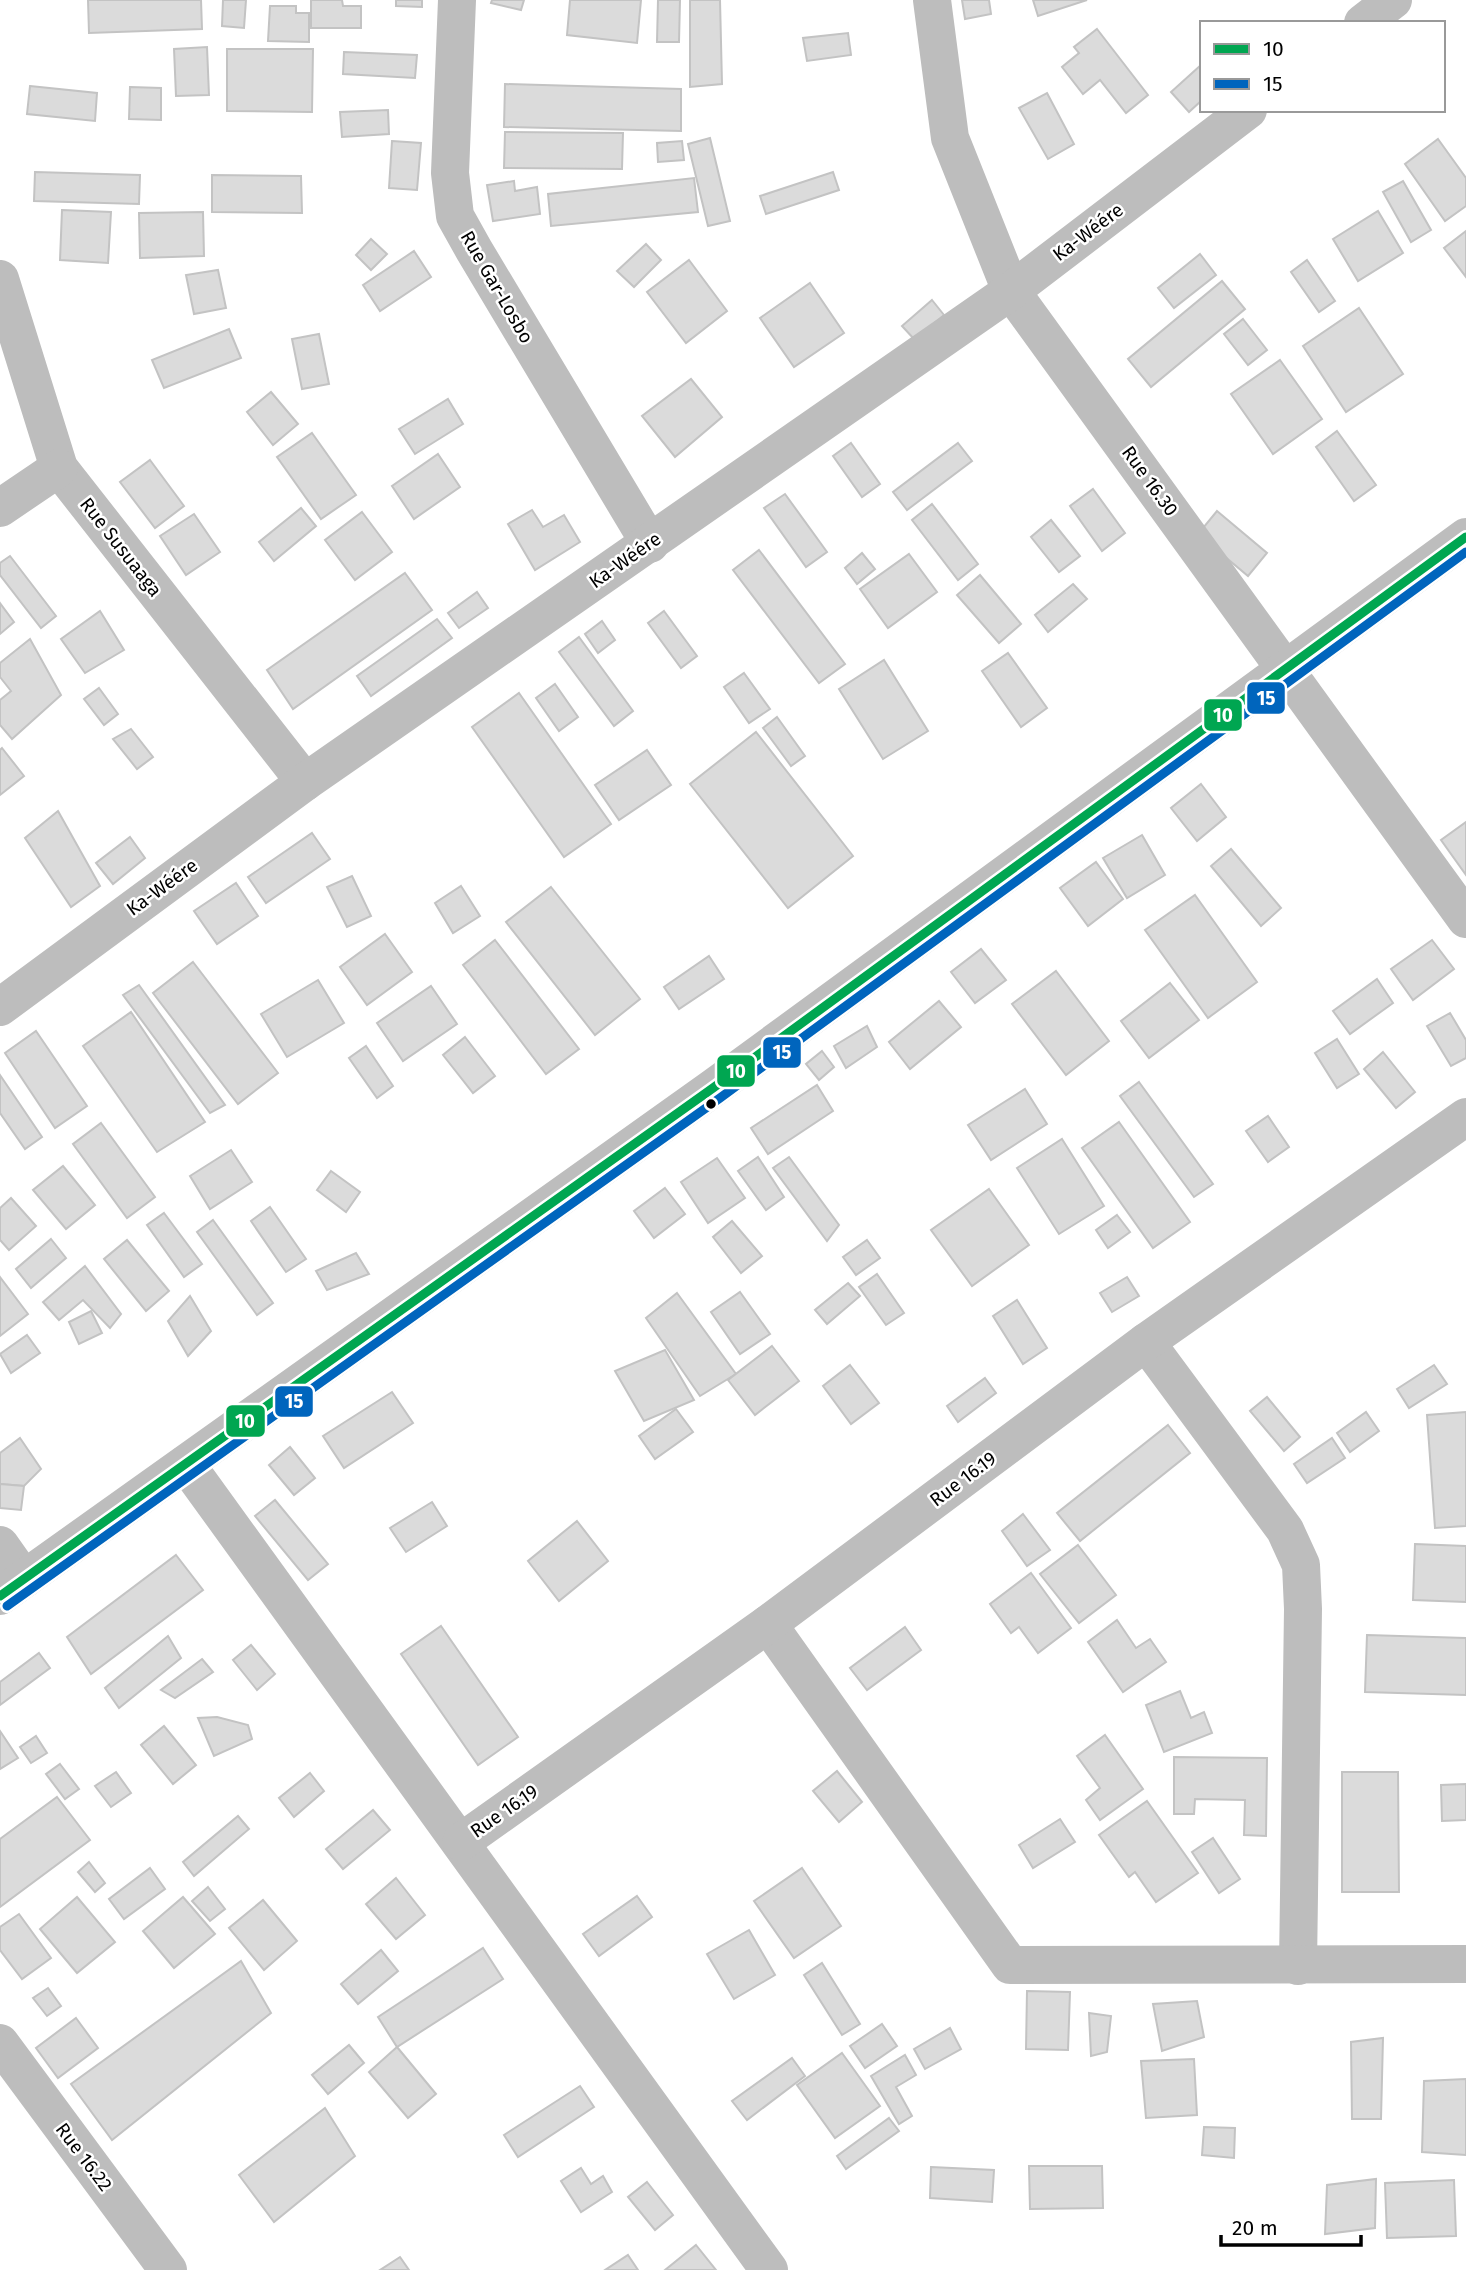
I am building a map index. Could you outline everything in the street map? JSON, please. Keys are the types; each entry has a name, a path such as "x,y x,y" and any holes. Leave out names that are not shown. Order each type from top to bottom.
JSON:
{"street":[{"name":"Rue Gar-Losbo","path":"457,0 450,173 456,216 650,544"},
{"name":"Rue 16.30","path":"932,0 950,138 1011,291 1287,668 1466,919"},
{"path":"1366,21 1392,0"},
{"name":"Ka-Wéére","path":"0,1007 306,782 1011,291 1245,112"},
{"name":"Rue Susuaaga","path":"0,279 59,468 306,782"},
{"path":"0,508 59,468"},
{"path":"0,1545 12,1588 713,1088 1466,537"},
{"name":"Rue 16.19","path":"461,1842 768,1624 1146,1342 1466,1117"},
{"path":"1146,1342 1285,1530 1301,1565 1303,1609 1298,1966"},
{"path":"186,1464 769,2270"},
{"path":"768,1624 1010,1965 1466,1964"},
{"name":"Rue 16.22","path":"0,2043 168,2270"}],"building":[{"path":"88,0 201,0 202,29 89,33"},
{"path":"223,0 246,0 244,28 222,26"},
{"path":"311,0 342,0 343,6 361,6 361,28 311,28"},
{"path":"396,0 422,0 422,7 396,6"},
{"path":"492,0 524,0 521,10 491,3"},
{"path":"570,0 641,0 637,43 567,35"},
{"path":"658,0 680,0 679,42 657,42"},
{"path":"690,0 720,0 722,84 690,87"},
{"path":"962,0 989,0 991,14 965,19"},
{"path":"1033,0 1087,0 1038,16"},
{"path":"270,6 296,6 296,13 309,13 309,42 268,41"},
{"path":"1097,29 1148,95 1126,113 1100,80 1083,94 1062,67 1079,53 1074,47"},
{"path":"848,33 851,55 807,61 803,38"},
{"path":"207,47 209,95 176,96 174,49"},
{"path":"227,49 313,49 312,112 227,111"},
{"path":"344,52 417,55 415,78 343,74"},
{"path":"1200,66 1200,102 1189,112 1171,92"},
{"path":"505,84 681,89 681,131 504,127"},
{"path":"30,86 97,93 95,121 27,114"},
{"path":"130,87 161,88 161,120 129,119"},
{"path":"1047,93 1074,144 1048,159 1019,108"},
{"path":"388,110 389,134 342,137 340,112"},
{"path":"505,132 623,133 622,169 504,168"},
{"path":"710,138 730,221 708,226 688,144"},
{"path":"1438,139 1466,178 1466,206 1445,221 1405,164"},
{"path":"392,141 421,143 417,190 389,188"},
{"path":"682,141 684,160 658,162 657,143"},
{"path":"35,172 140,175 139,204 34,201"},
{"path":"833,172 839,190 766,214 760,196"},
{"path":"212,175 301,176 302,213 212,212"},
{"path":"694,178 698,212 551,226 548,194"},
{"path":"514,181 515,191 537,187 540,214 493,221 487,185"},
{"path":"1403,181 1431,230 1411,242 1383,192"},
{"path":"62,210 111,212 108,263 60,260"},
{"path":"1378,211 1403,253 1358,281 1333,239"},
{"path":"203,212 204,256 140,258 139,213"},
{"path":"1466,231 1466,277 1444,248"},
{"path":"371,239 387,254 371,270 356,255"},
{"path":"646,244 661,260 634,287 617,271"},
{"path":"414,251 431,277 380,311 363,285"},
{"path":"1200,254 1216,275 1174,308 1158,288"},
{"path":"689,260 727,311 686,343 647,292"},
{"path":"1307,260 1335,301 1319,312 1291,272"},
{"path":"218,270 226,308 194,314 186,275"},
{"path":"1222,281 1245,309 1151,387 1128,359"},
{"path":"810,283 844,333 794,367 760,318"},
{"path":"932,300 944,315 915,340 902,326"},
{"path":"1359,308 1403,374 1346,412 1303,346"},
{"path":"1243,319 1267,350 1248,365 1224,334"},
{"path":"229,329 241,358 164,388 152,360"},
{"path":"319,334 329,384 302,389 292,339"},
{"path":"1280,360 1322,419 1273,454 1231,394"},
{"path":"691,379 722,417 675,457 642,416"},
{"path":"271,392 298,424 273,445 247,412"},
{"path":"448,399 463,424 415,454 399,429"},
{"path":"1337,431 1376,485 1354,501 1316,447"},
{"path":"312,433 356,495 321,519 277,457"},
{"path":"851,443 880,484 862,497 833,456"},
{"path":"958,443 972,461 907,510 893,492"},
{"path":"438,454 460,487 414,519 392,486"},
{"path":"150,460 184,506 155,528 120,482"},
{"path":"1093,489 1125,533 1102,551 1070,506"},
{"path":"785,494 827,552 806,567 764,508"},
{"path":"932,504 978,564 958,580 912,520"},
{"path":"301,508 316,526 274,561 259,542"},
{"path":"532,510 543,527 564,515 580,542 535,570 508,524"},
{"path":"1217,511 1267,553 1248,576 1198,534"},
{"path":"362,512 392,552 355,580 325,540"},
{"path":"194,514 220,552 186,575 160,536"},
{"path":"1051,520 1080,556 1059,572 1031,537"},
{"path":"759,550 845,664 819,683 733,570"},
{"path":"862,553 875,569 857,584 845,568"},
{"path":"909,554 937,592 888,628 860,589"},
{"path":"10,556 56,616 41,628 0,575 0,563"},
{"path":"405,573 432,610 293,709 267,670"},
{"path":"980,575 1021,624 999,643 957,595"},
{"path":"1073,584 1087,599 1048,632 1035,615"},
{"path":"477,592 488,608 459,628 448,613"},
{"path":"0,603 14,622 0,634"},
{"path":"100,611 124,650 85,673 61,639"},
{"path":"664,611 697,656 681,668 648,623"},
{"path":"437,619 452,638 371,696 357,676"},
{"path":"602,621 615,640 598,653 585,634"},
{"path":"579,637 633,711 614,726 559,652"},
{"path":"30,639 61,695 12,739 0,725 0,700 11,691 0,677 0,663"},
{"path":"1008,653 1047,708 1021,727 982,671"},
{"path":"884,660 928,731 883,759 839,689"},
{"path":"744,673 770,709 749,723 724,687"},
{"path":"555,684 578,717 559,731 536,698"},
{"path":"99,688 118,714 104,725 84,699"},
{"path":"519,693 611,824 564,857 472,727"},
{"path":"777,717 805,756 791,766 763,728"},
{"path":"131,729 153,757 137,769 113,739"},
{"path":"756,732 853,856 788,908 690,784"},
{"path":"2,748 24,776 0,795 0,750"},
{"path":"647,750 671,785 619,820 595,785"},
{"path":"1201,784 1226,817 1197,841 1171,808"},
{"path":"58,811 100,886 71,907 25,838"},
{"path":"1466,822 1466,875 1441,840"},
{"path":"312,833 330,859 266,903 248,877"},
{"path":"1142,835 1165,875 1127,898 1103,858"},
{"path":"130,837 145,858 113,884 96,863"},
{"path":"1231,849 1281,908 1261,926 1211,866"},
{"path":"1096,862 1123,899 1088,926 1060,888"},
{"path":"352,876 371,916 347,927 327,887"},
{"path":"236,883 258,916 217,944 194,911"},
{"path":"461,886 480,916 453,933 435,903"},
{"path":"551,887 640,999 595,1035 506,922"},
{"path":"1195,895 1257,982 1208,1018 1145,930"},
{"path":"385,934 412,972 367,1005 340,967"},
{"path":"495,940 579,1049 546,1074 463,965"},
{"path":"1432,940 1454,969 1413,1000 1391,969"},
{"path":"981,949 1006,980 975,1003 951,972"},
{"path":"709,956 724,979 679,1009 664,987"},
{"path":"193,962 278,1073 238,1104 153,993"},
{"path":"1056,971 1109,1041 1066,1075 1012,1004"},
{"path":"1377,979 1393,1003 1350,1034 1333,1011"},
{"path":"318,980 344,1023 287,1057 261,1014"},
{"path":"1170,983 1199,1020 1149,1058 1121,1021"},
{"path":"139,985 225,1105 210,1113 123,995"},
{"path":"431,986 457,1024 403,1061 377,1023"},
{"path":"939,1001 961,1027 910,1069 889,1042"},
{"path":"131,1012 205,1122 157,1152 83,1046"},
{"path":"1450,1013 1466,1040 1466,1058 1451,1066 1427,1026"},
{"path":"867,1026 877,1047 846,1068 834,1046"},
{"path":"36,1031 87,1106 55,1128 5,1053"},
{"path":"465,1037 495,1076 473,1093 443,1055"},
{"path":"1337,1039 1359,1074 1337,1088 1315,1053"},
{"path":"366,1046 393,1086 377,1098 349,1058"},
{"path":"822,1051 834,1067 819,1080 806,1064"},
{"path":"1383,1052 1415,1092 1396,1108 1364,1069"},
{"path":"0,1075 42,1137 25,1149 0,1113"},
{"path":"1139,1082 1213,1184 1194,1197 1120,1096"},
{"path":"817,1085 833,1111 768,1154 751,1128"},
{"path":"1025,1089 1047,1124 991,1160 968,1125"},
{"path":"1268,1116 1289,1147 1268,1162 1246,1131"},
{"path":"1119,1122 1190,1222 1153,1248 1082,1148"},
{"path":"101,1123 155,1197 127,1218 73,1144"},
{"path":"1062,1139 1104,1206 1059,1234 1017,1168"},
{"path":"231,1150 252,1182 210,1209 190,1176"},
{"path":"758,1157 784,1197 766,1210 738,1171"},
{"path":"789,1157 839,1225 827,1241 773,1168"},
{"path":"717,1158 745,1198 708,1223 681,1182"},
{"path":"63,1166 95,1205 66,1229 33,1190"},
{"path":"331,1171 360,1192 346,1212 317,1190"},
{"path":"665,1188 685,1214 654,1238 634,1211"},
{"path":"989,1189 1029,1245 972,1286 931,1230"},
{"path":"11,1198 36,1226 9,1250 0,1240 0,1208"},
{"path":"270,1207 306,1259 286,1272 251,1221"},
{"path":"164,1213 202,1264 184,1277 147,1225"},
{"path":"1117,1215 1130,1232 1108,1248 1096,1230"},
{"path":"213,1220 273,1303 257,1315 197,1232"},
{"path":"732,1221 762,1256 741,1273 713,1237"},
{"path":"51,1239 66,1258 31,1288 16,1269"},
{"path":"127,1240 169,1291 146,1311 104,1259"},
{"path":"867,1240 880,1258 856,1275 843,1257"},
{"path":"356,1253 369,1274 327,1290 316,1271"},
{"path":"85,1266 121,1314 110,1328 83,1300 59,1320 43,1302"},
{"path":"877,1274 904,1313 886,1325 859,1287"},
{"path":"0,1277 28,1314 0,1336"},
{"path":"1127,1277 1139,1296 1112,1312 1100,1293"},
{"path":"848,1283 860,1296 827,1324 815,1310"},
{"path":"740,1292 770,1334 740,1354 711,1312"},
{"path":"677,1293 736,1374 700,1396 646,1318"},
{"path":"190,1296 211,1331 188,1356 168,1321"},
{"path":"1017,1300 1047,1348 1023,1364 993,1316"},
{"path":"91,1311 102,1333 79,1344 69,1322"},
{"path":"27,1335 40,1353 11,1373 0,1354"},
{"path":"772,1346 799,1381 755,1415 728,1380"},
{"path":"665,1350 694,1400 644,1421 615,1371"},
{"path":"850,1365 879,1403 851,1424 823,1386"},
{"path":"1434,1365 1447,1384 1409,1408 1397,1389"},
{"path":"985,1378 996,1393 958,1422 947,1406"},
{"path":"392,1392 413,1423 344,1468 323,1436"},
{"path":"1267,1397 1300,1437 1284,1451 1250,1411"},
{"path":"676,1409 693,1432 655,1459 639,1436"},
{"path":"1366,1412 1379,1431 1350,1452 1337,1433"},
{"path":"1466,1412 1466,1526 1435,1528 1427,1415"},
{"path":"1168,1425 1190,1453 1080,1541 1057,1513"},
{"path":"20,1438 41,1469 24,1486 0,1484 0,1453"},
{"path":"1332,1438 1345,1458 1307,1483 1294,1464"},
{"path":"290,1447 315,1478 294,1495 269,1465"},
{"path":"0,1484 24,1486 21,1510 0,1508"},
{"path":"275,1500 328,1564 308,1580 255,1516"},
{"path":"432,1502 447,1526 406,1552 390,1528"},
{"path":"1023,1514 1050,1550 1027,1566 1002,1531"},
{"path":"577,1521 608,1561 559,1601 528,1561"},
{"path":"1415,1544 1466,1546 1466,1602 1413,1600"},
{"path":"1078,1545 1116,1595 1079,1623 1040,1574"},
{"path":"176,1555 203,1590 91,1674 67,1637"},
{"path":"1031,1573 1071,1628 1038,1653 1019,1627 1011,1633 990,1604"},
{"path":"1117,1620 1136,1648 1150,1639 1166,1662 1123,1692 1088,1642"},
{"path":"441,1626 518,1737 478,1765 401,1654"},
{"path":"905,1627 921,1650 867,1690 850,1668"},
{"path":"1367,1635 1466,1638 1466,1695 1365,1692"},
{"path":"168,1636 181,1658 119,1708 105,1688"},
{"path":"251,1645 275,1674 257,1690 233,1660"},
{"path":"39,1653 50,1668 0,1705 0,1682"},
{"path":"202,1659 213,1672 175,1698 161,1690"},
{"path":"1180,1691 1191,1718 1204,1712 1212,1733 1164,1752 1146,1705"},
{"path":"217,1717 248,1725 252,1739 214,1756 198,1718"},
{"path":"164,1726 196,1765 173,1784 141,1745"},
{"path":"0,1731 18,1758 0,1769"},
{"path":"1105,1735 1143,1789 1100,1820 1086,1800 1100,1788 1077,1756"},
{"path":"36,1736 47,1753 31,1763 20,1747"},
{"path":"1174,1757 1267,1758 1266,1836 1244,1835 1245,1800 1195,1799 1194,1814 1174,1814"},
{"path":"60,1764 79,1789 65,1799 46,1774"},
{"path":"837,1771 862,1802 839,1822 813,1791"},
{"path":"116,1772 131,1793 111,1807 95,1786"},
{"path":"1342,1772 1398,1772 1399,1892 1342,1892"},
{"path":"310,1773 324,1791 294,1817 279,1798"},
{"path":"1466,1784 1466,1820 1442,1821 1441,1785"},
{"path":"57,1797 90,1840 0,1907 0,1839"},
{"path":"1147,1801 1198,1873 1156,1902 1135,1872 1129,1877 1099,1835"},
{"path":"373,1810 390,1830 343,1869 326,1849"},
{"path":"238,1816 249,1829 194,1876 183,1862"},
{"path":"1060,1819 1075,1842 1033,1868 1019,1845"},
{"path":"1213,1838 1240,1879 1219,1893 1192,1852"},
{"path":"89,1862 105,1883 95,1892 78,1872"},
{"path":"150,1868 165,1889 124,1919 109,1899"},
{"path":"802,1868 841,1926 794,1958 754,1901"},
{"path":"396,1878 425,1915 396,1939 366,1904"},
{"path":"208,1887 225,1909 210,1921 192,1901"},
{"path":"637,1896 652,1917 599,1956 583,1934"},
{"path":"77,1897 115,1942 77,1973 40,1929"},
{"path":"183,1897 215,1934 174,1968 143,1931"},
{"path":"263,1900 297,1941 264,1970 229,1928"},
{"path":"19,1914 51,1958 22,1979 0,1950 0,1927"},
{"path":"749,1930 775,1975 734,1999 707,1954"},
{"path":"483,1948 503,1979 397,2047 378,2017"},
{"path":"381,1950 398,1971 358,2004 341,1984"},
{"path":"241,1961 271,2013 112,2140 71,2084"},
{"path":"822,1963 860,2024 842,2035 804,1975"},
{"path":"48,1988 61,2006 47,2016 33,1998"},
{"path":"1027,1991 1070,1992 1068,2050 1026,2049"},
{"path":"1197,2001 1204,2037 1162,2051 1153,2004"},
{"path":"1089,2013 1111,2016 1107,2052 1091,2056"},
{"path":"76,2018 98,2048 58,2078 36,2048"},
{"path":"882,2024 897,2046 865,2068 850,2046"},
{"path":"950,2028 961,2049 925,2069 914,2049"},
{"path":"1383,2038 1381,2119 1352,2119 1351,2042"},
{"path":"349,2045 364,2063 328,2094 312,2075"},
{"path":"397,2047 436,2094 408,2118 369,2072"},
{"path":"842,2053 880,2106 835,2138 797,2085"},
{"path":"905,2055 916,2075 896,2087 912,2116 899,2124 871,2076"},
{"path":"792,2058 805,2076 747,2120 732,2101"},
{"path":"1194,2059 1197,2115 1146,2118 1141,2061"},
{"path":"1466,2079 1466,2155 1422,2152 1424,2081"},
{"path":"580,2086 594,2107 518,2157 504,2135"},
{"path":"325,2108 355,2156 274,2222 239,2175"},
{"path":"889,2118 899,2131 846,2169 837,2156"},
{"path":"1204,2127 1235,2128 1234,2158 1202,2155"},
{"path":"1029,2166 1102,2166 1103,2208 1030,2209"},
{"path":"931,2167 994,2170 992,2202 930,2198"},
{"path":"581,2168 591,2184 603,2176 612,2192 581,2212 561,2181"},
{"path":"1376,2179 1375,2228 1325,2234 1327,2185"},
{"path":"1454,2180 1456,2236 1387,2238 1385,2183"},
{"path":"647,2182 673,2215 655,2230 628,2197"},
{"path":"696,2245 716,2270 665,2270"},
{"path":"628,2255 638,2270 605,2270"},
{"path":"400,2257 409,2270 380,2270"}],"transit line":[{"name":"10","path":"0,1596 713,1088 1466,537"},
{"name":"15","path":"7,1606 720,1098 1466,552"}]}
